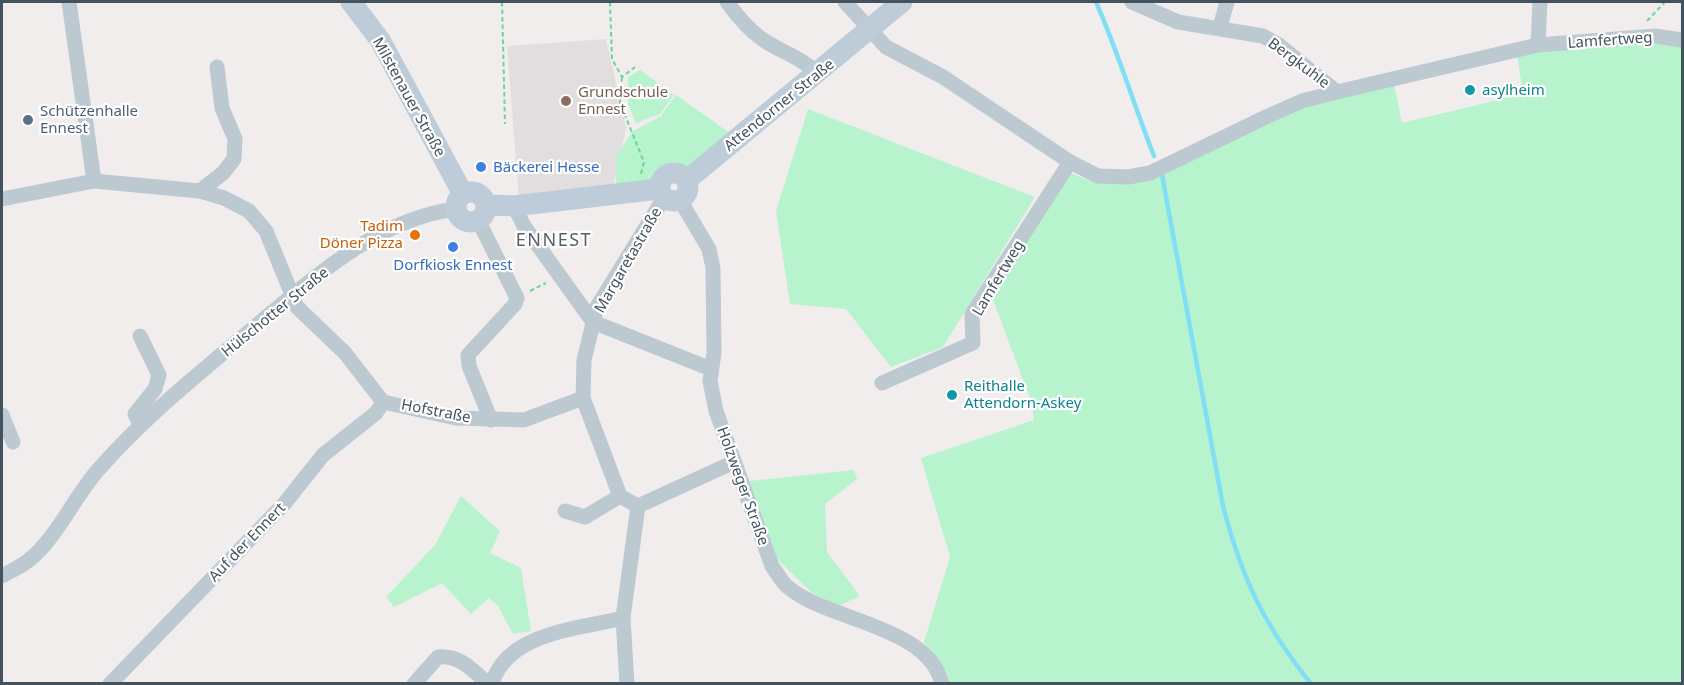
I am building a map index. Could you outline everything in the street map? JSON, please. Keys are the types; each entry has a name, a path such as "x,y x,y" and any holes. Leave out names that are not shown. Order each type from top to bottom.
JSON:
{"street":[{"path":"69,2 94,181"},
{"name":"Milstenauer Straße","path":"351,2 380,40 460,202"},
{"path":"727,2 742,22 763,39 805,61 818,74"},
{"path":"845,2 886,47 944,77 1070,162 1098,176 1128,177 1150,173 1302,101 1337,92"},
{"name":"Attendorner Straße","path":"668,196 661,179 669,173 679,173 687,180 818,74 902,2"},
{"name":"Bergkuhle","path":"1132,2 1178,22 1249,32 1279,45 1337,92 1538,45"},
{"path":"1220,27 1227,2"},
{"path":"1538,45 1540,2"},
{"name":"Lamfertweg","path":"1538,45 1633,37 1683,40"},
{"path":"200,191 223,173 234,159 235,139 222,108 217,67"},
{"name":"Lamfertweg","path":"882,383 973,343 972,314 1070,162"},
{"name":"Hofstraße","path":"2,199 94,181 200,191 224,198 249,211 266,231 297,307 345,353 383,402 456,418 524,420 583,398"},
{"path":"460,202 475,192 480,195 482,212 517,298 516,304 468,355 469,366 491,420"},
{"path":"482,212 514,206 635,192 668,196"},
{"name":"Margaretastraße","path":"593,322 597,306 668,196"},
{"name":"Holzweger Straße","path":"668,196 709,249 713,268 714,353 710,381 716,411 772,566 788,588 858,621 899,635 929,660 940,675 942,684"},
{"name":"Hülschotter Straße","path":"2,576 30,560 68,513 96,472 156,409 292,297 361,245 399,226 444,211 460,202"},
{"path":"514,206 524,226 593,322 711,369"},
{"path":"593,322 584,360 583,398 620,496 638,506"},
{"name":"Hülschotter Straße","path":"140,336 159,375 155,389 135,414 140,425"},
{"name":"Auf der Ennert","path":"110,684 284,504 324,454 376,412 383,402"},
{"path":"2,415 13,442"},
{"path":"638,506 734,462"},
{"path":"565,511 585,517 620,496"},
{"path":"627,684 623,618 638,506"},
{"path":"414,684 438,657 451,656 468,665 490,684 512,653 529,641 623,618"}],"path":[{"path":"502,2 505,124"},
{"path":"610,2 612,59 622,77 620,103 644,162 635,192"},
{"path":"1633,37 1665,2"},
{"path":"622,77 635,68"},
{"path":"517,298 561,275"}],"shaded area":[{"name":"Grundschule Ennest","path":"606,39 626,128 612,191 519,200 507,46"}],"green space":[{"path":"1622,41 1682,46 1682,683 950,683 947,672 924,642 950,557 921,458 1034,420 1030,398 990,292 1070,173 1096,183 1143,182 1295,107 1393,79 1402,123 1523,94 1517,54"},
{"path":"640,70 674,95 660,114 636,123 628,104 628,77"},
{"path":"676,95 731,134 691,167 667,167 645,184 616,192 616,156 632,132 661,116"},
{"path":"808,109 1035,197 943,347 891,367 846,309 790,304 776,211"},
{"path":"854,470 857,479 825,504 827,552 860,596 838,606 811,592 775,557 749,481"},
{"path":"461,496 500,531 490,553 521,568 531,631 513,634 498,606 489,598 471,614 442,583 394,607 386,597 435,545"}],"waterway":[{"path":"1096,2 1154,156"},
{"path":"1162,175 1223,506 1230,532 1256,600 1280,642 1311,684"}],"place":[{"name":"asylheim","path":"1470,90"},
{"name":"Grundschule Ennest","path":"566,101"},
{"name":"Schützenhalle Ennest","path":"28,120"},
{"name":"Bäckerei Hesse","path":"481,167"},
{"name":"Tadim Döner Pizza","path":"415,235"},
{"name":"Dorfkiosk Ennest","path":"453,247"},
{"name":"Reithalle Attendorn-Askey","path":"952,395"}],"district":[{"name":"ENNEST","path":"554,240"}]}
